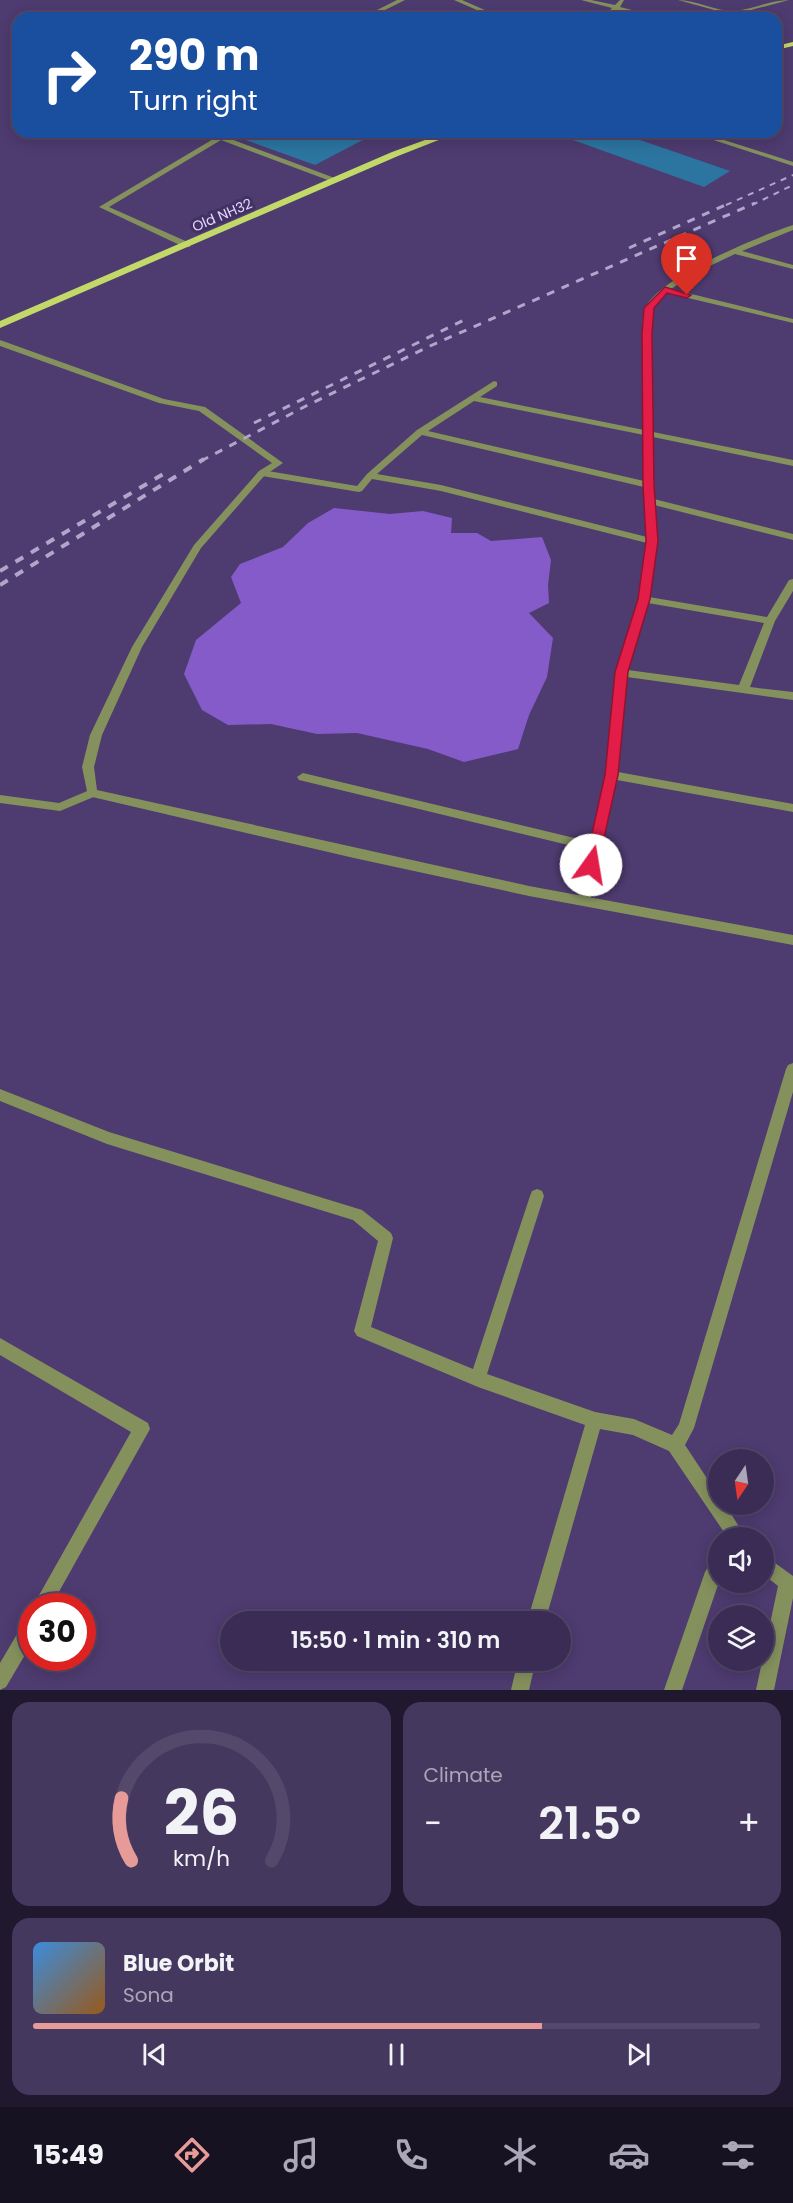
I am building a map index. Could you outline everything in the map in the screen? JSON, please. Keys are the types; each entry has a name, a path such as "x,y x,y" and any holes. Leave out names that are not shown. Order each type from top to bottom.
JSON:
{"main road":[{"name":"Old NH32","path":"0,325 395,154 439,138"}],"street":[{"path":"377,12 402,0"},
{"path":"457,0 486,12"},
{"path":"584,0 638,12"},
{"path":"612,12 623,0"},
{"path":"681,0 724,12"},
{"path":"738,12 781,0"},
{"path":"187,245 103,207 218,138"},
{"path":"223,138 336,180"},
{"path":"711,138 793,164"},
{"path":"583,902 612,775 622,672 644,599 652,541 649,501 647,334 649,308 665,290 696,271 793,226"},
{"path":"736,252 793,267"},
{"path":"665,290 793,321"},
{"path":"0,343 162,401 202,409 278,463 262,474 197,547 137,647 96,735 88,767 92,793"},
{"path":"262,474 359,489 370,476 420,432 494,384"},
{"path":"472,398 793,463"},
{"path":"420,432 649,485"},
{"path":"370,476 441,488 652,541"},
{"path":"649,501 793,537"},
{"path":"743,690 770,621 793,582"},
{"path":"644,599 770,621"},
{"path":"622,672 793,696"},
{"path":"612,775 793,808"},
{"path":"303,777 596,847"},
{"path":"0,799 60,807 92,793 275,836 583,902 680,922 793,940"},
{"path":"675,1445 686,1428 793,1069"},
{"path":"0,1095 107,1138 357,1215 386,1238 362,1331 478,1379 595,1419 633,1426 675,1445 731,1527"},
{"path":"478,1379 537,1196"},
{"path":"0,1346 142,1429 49,1593"},
{"path":"539,1611 595,1419"},
{"path":"765,1690 790,1586 774,1572"},
{"path":"673,1690 708,1589"},
{"path":"0,1681 18,1650"},
{"path":"520,1690 524,1671"}],"shaded area":[{"path":"334,508 390,514 423,511 452,518 451,533 477,533 491,541 542,537 551,560 548,585 549,603 529,613 553,638 547,677 529,715 518,749 464,762 428,749 357,733 317,734 271,724 228,725 202,710 184,674 196,640 241,603 231,577 240,564 283,547 308,523"}],"building":[{"path":"240,138 367,138 315,165"},
{"path":"567,138 634,138 730,171 704,187"}],"railway":[{"path":"726,205 793,175"},
{"path":"752,205 793,185"},
{"path":"629,248 730,203"},
{"path":"201,461 306,406 430,346 755,203"},
{"path":"254,423 464,320"},
{"path":"0,585 204,459"},
{"path":"0,571 165,473"}],"route":[{"path":"591,865 612,775 622,672 644,599 652,541 649,501 647,334 649,308 665,290 687,295"}]}
